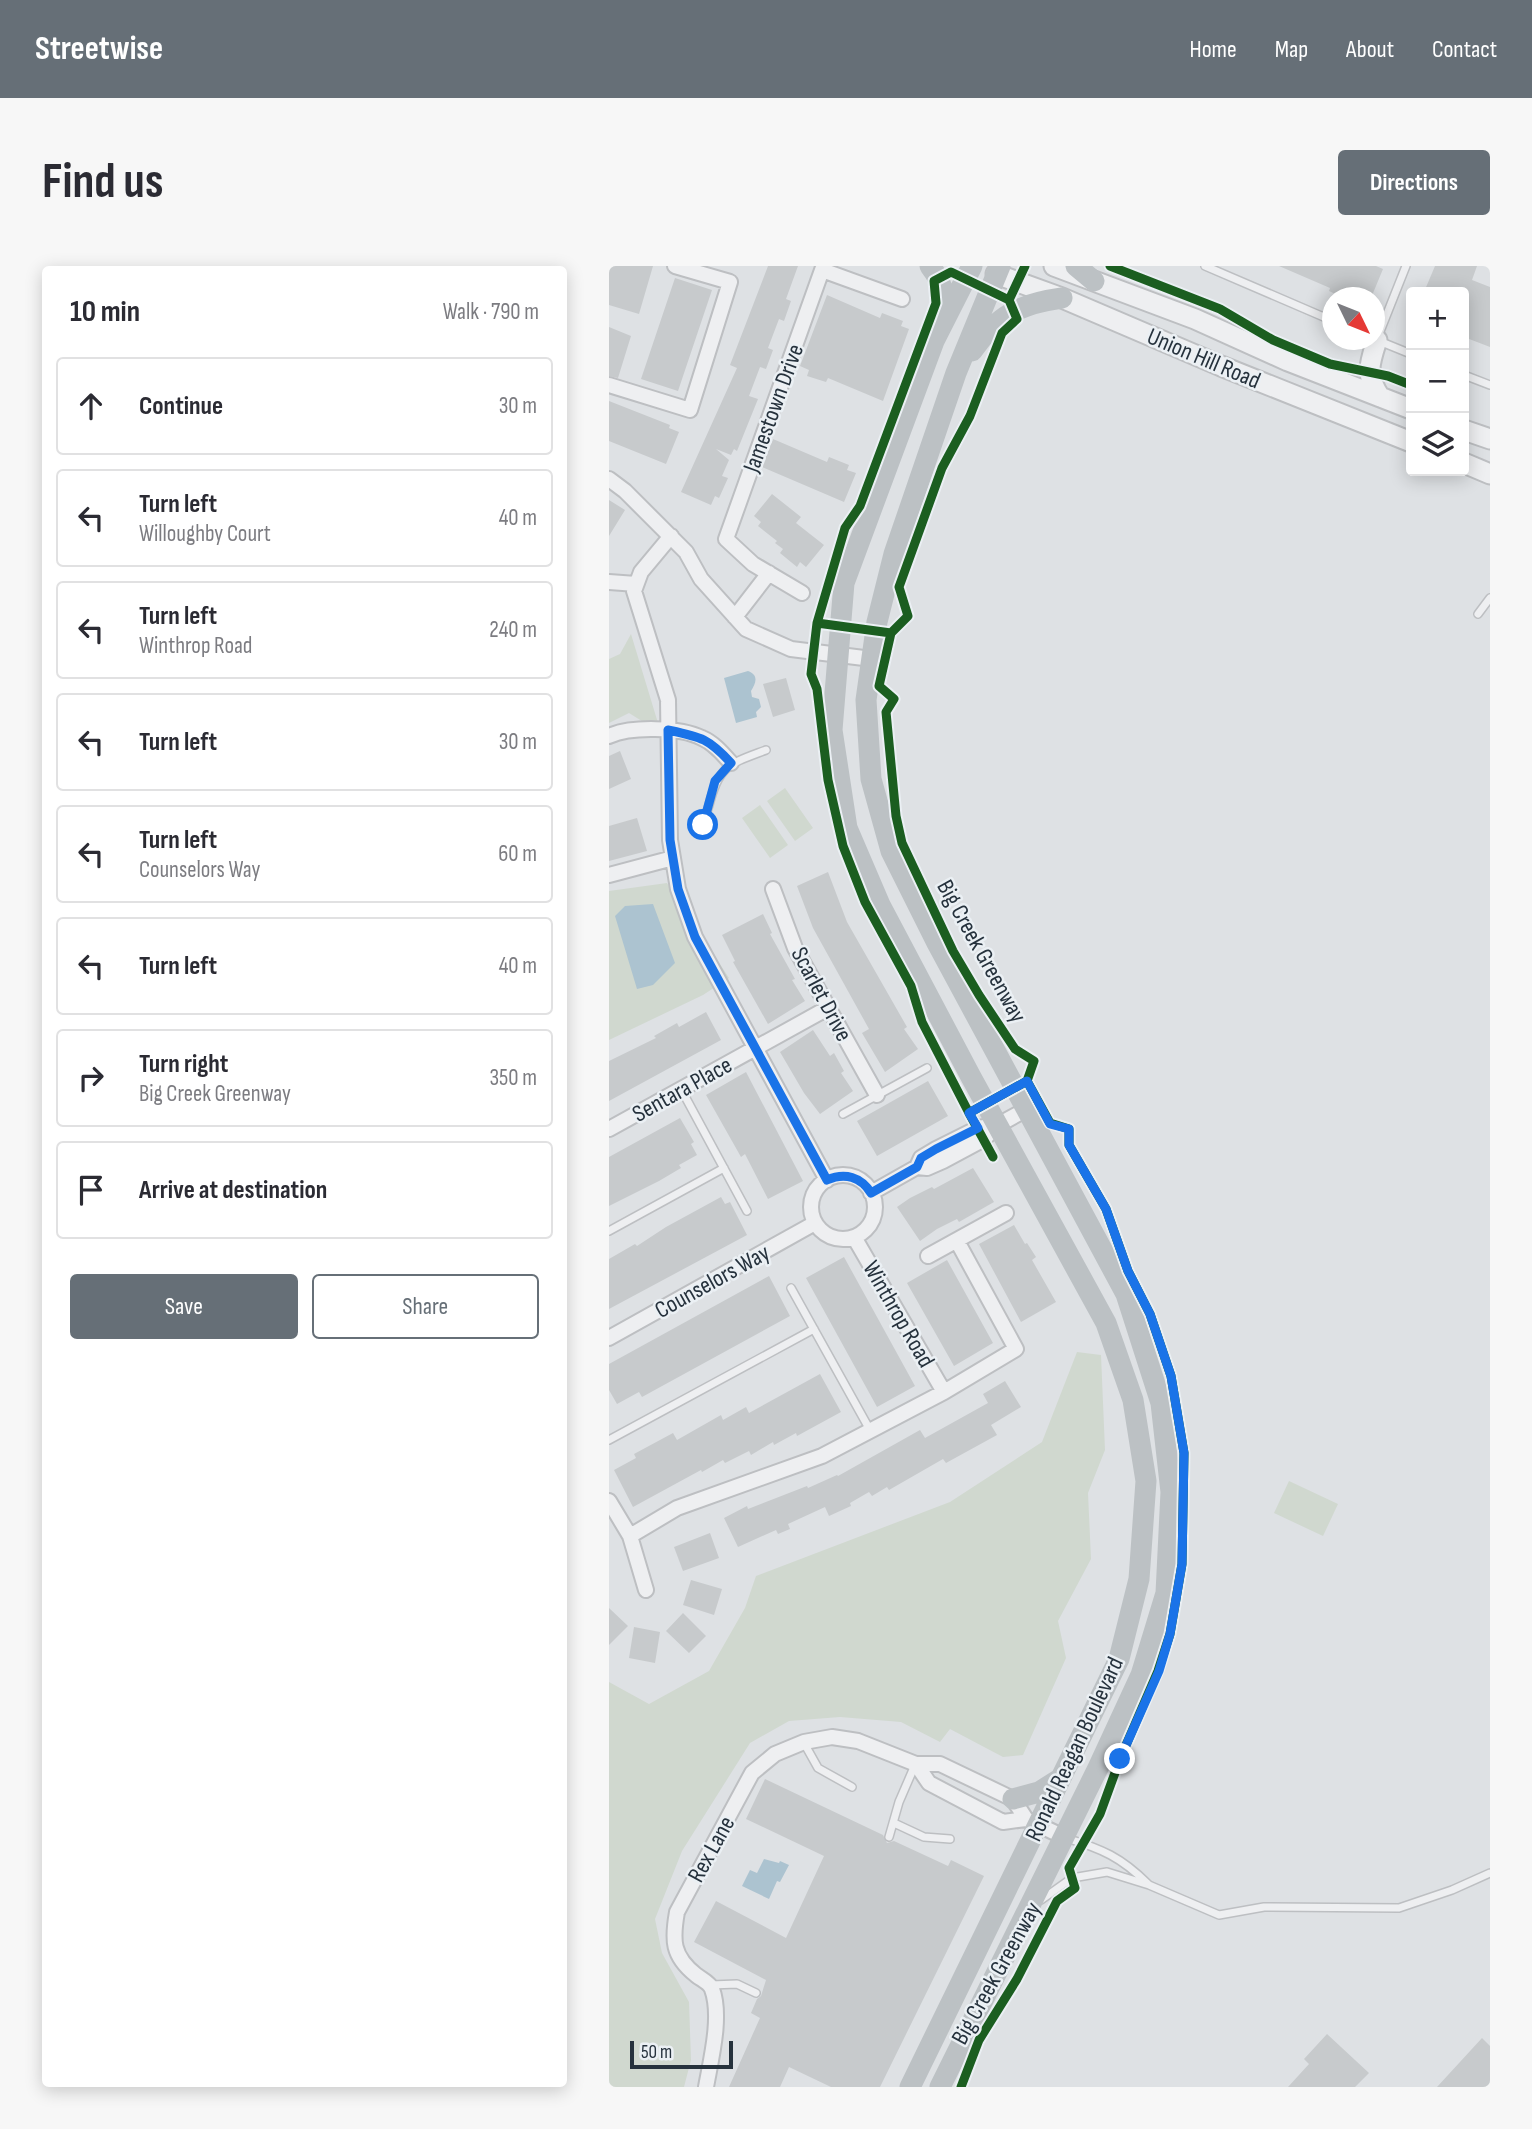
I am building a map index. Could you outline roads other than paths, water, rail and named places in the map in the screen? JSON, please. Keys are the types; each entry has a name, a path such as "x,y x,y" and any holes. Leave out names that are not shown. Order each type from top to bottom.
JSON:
{"main road":[{"path":"930,266 945,292 934,341"},
{"path":"934,341 974,266 998,270"},
{"path":"1076,266 1094,281"},
{"name":"Ronald Reagan Boulevard","path":"940,2087 1141,1675 1166,1592 1171,1492 1161,1404 1126,1294 937,943 891,851 871,779 866,700 877,622 894,554 957,373 998,270"},
{"path":"957,373 992,326 1006,314 1029,305 1062,298"},
{"name":"Ronald Reagan Boulevard","path":"910,2087 1032,1822 1062,1777 1119,1659 1139,1579 1146,1481 1133,1400 1106,1324 880,905 847,828 832,730 844,583 934,341"},
{"path":"1013,1799 1039,1792 1062,1777"}],"street":[{"path":"609,385 690,411 730,282 675,266"},
{"name":"Union Hill Road","path":"1054,266 1195,319 1288,361 1406,407"},
{"name":"Jamestown Drive","path":"802,593 753,564 726,538 822,270 902,299"},
{"name":"Union Hill Road","path":"998,270 1221,366 1406,440"},
{"path":"1333,378 1345,375 1358,366 1368,350"},
{"path":"1373,350 1369,372 1380,397"},
{"path":"1469,432 1490,439"},
{"path":"1469,465 1490,474"},
{"path":"609,479 686,552 701,579 746,629 792,649 872,659"},
{"path":"671,536 641,572 634,591 668,701 670,840 678,889 695,937 827,1180"},
{"path":"735,617 769,573"},
{"path":"609,582 636,584"},
{"path":"609,736 620,731 668,730 701,737 719,749 731,763"},
{"path":"609,875 673,858"},
{"name":"Scarlet Drive","path":"773,889 795,948 877,1095"},
{"name":"Sentara Place","path":"609,1129 828,1008"},
{"path":"871,1193 917,1167 927,1168 984,1139 997,1125 1027,1109"},
{"path":"837,1176 853,1177 867,1186 871,1193 874,1201 873,1217 864,1231 854,1237 832,1238 815,1223 811,1212 813,1196 827,1180 837,1176"},
{"path":"928,1256 1006,1213"},
{"name":"Counselors Way","path":"609,1338 815,1223"},
{"name":"Winthrop Road","path":"854,1237 944,1392"},
{"path":"630,1536 677,1508 822,1456 944,1392 1016,1349 957,1241"},
{"path":"609,1502 630,1536 646,1590"},
{"name":"Rex Lane","path":"710,1985 681,1960 672,1937 677,1912 753,1773 775,1754 804,1742 832,1737 858,1741 916,1764 940,1763 1013,1799"},
{"name":"Rex Lane","path":"916,1764 929,1783 1003,1822 1032,1822 1064,1837"},
{"path":"1013,1799 1032,1822"},
{"path":"706,2087 716,2004 710,1985"}],"lane":[{"path":"1205,266 1322,317"},
{"path":"1385,315 1406,266"},
{"path":"1385,343 1406,352"},
{"path":"1469,377 1490,385"},
{"path":"1478,614 1490,598"},
{"path":"705,833 703,825 715,781 731,763 766,750"},
{"path":"843,1114 927,1068"},
{"path":"681,1089 747,1211"},
{"path":"609,1231 724,1168"},
{"path":"791,1288 870,1430"},
{"path":"609,1440 814,1329"},
{"path":"804,1742 818,1768 852,1787"},
{"path":"889,1837 898,1802 916,1764"},
{"path":"894,1823 924,1837 950,1839"},
{"path":"1064,1837 1098,1847 1130,1865 1149,1885"},
{"path":"1029,1908 1072,1878 1107,1872 1149,1885 1219,1915 1264,1908 1399,1908 1452,1890 1490,1873"},
{"path":"710,1985 737,1984 756,1993"}],"water":[{"path":"748,671 754,675 755,680 752,697 759,699 761,707 756,712 757,717 736,723 724,678"},
{"path":"653,904 675,963 653,985 637,989 615,916 625,906"},
{"path":"764,1859 789,1865 780,1882 777,1881 769,1899 742,1886 750,1870 757,1873"}]}
